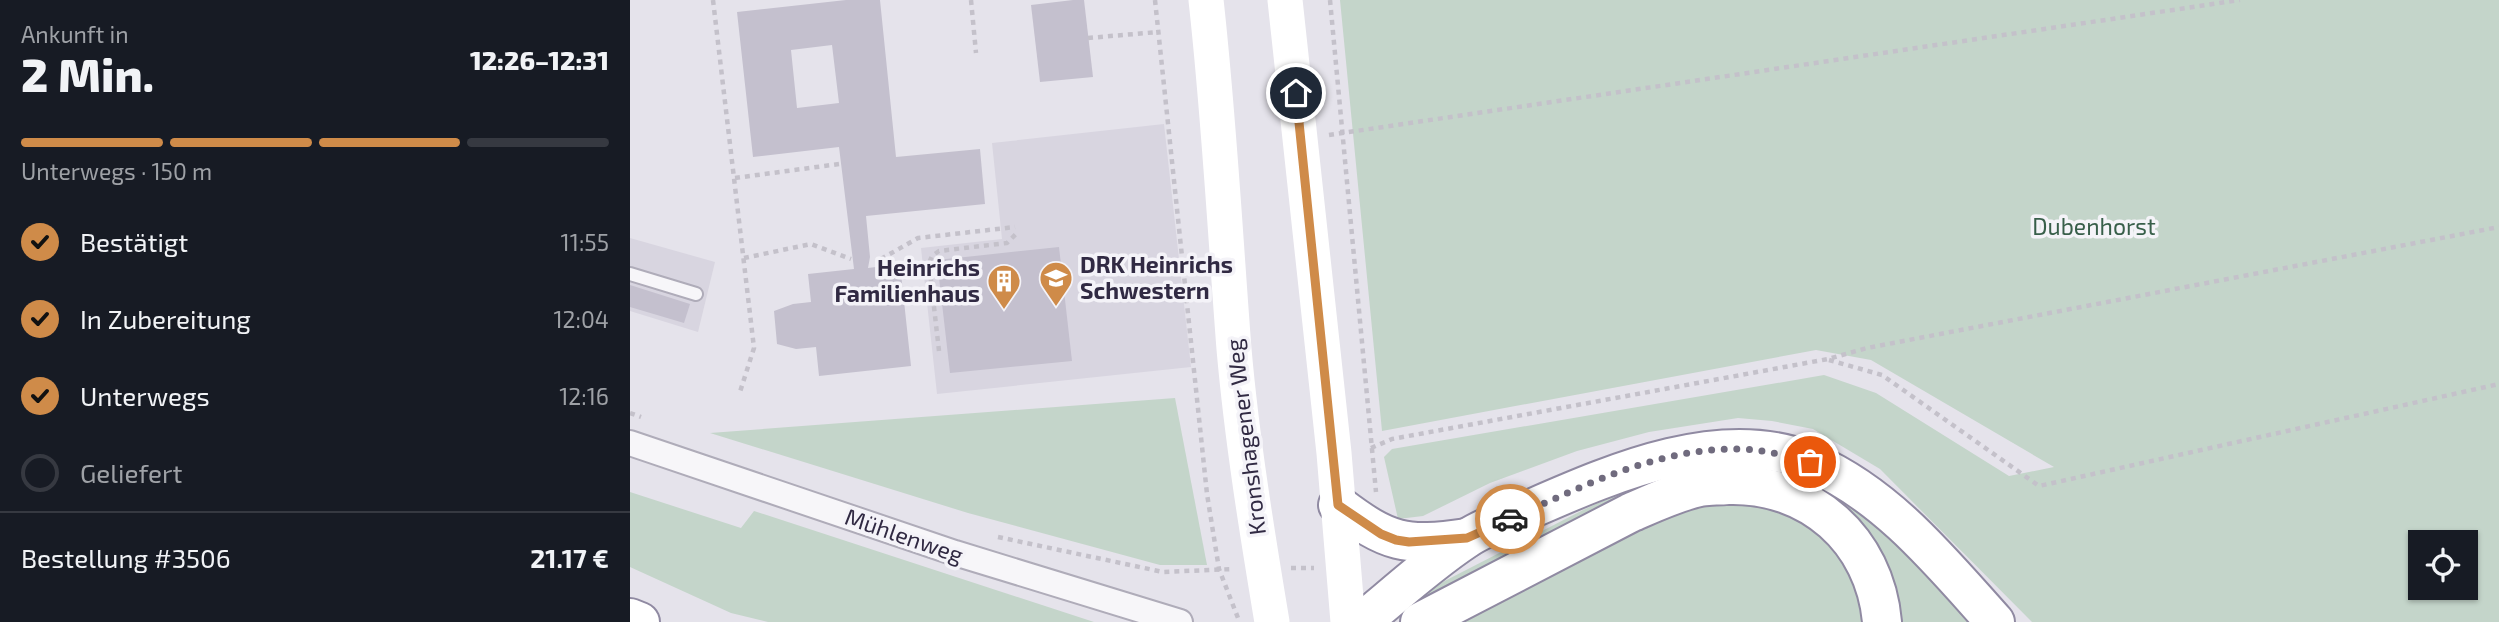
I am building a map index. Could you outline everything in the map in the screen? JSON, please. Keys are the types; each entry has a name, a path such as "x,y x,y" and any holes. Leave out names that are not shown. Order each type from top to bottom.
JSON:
{"highway":[{"path":"1362,622 1467,538 1592,482 1659,460 1740,449 1776,453 1810,462 1871,495 1934,554 1995,622"},
{"path":"1420,622 1630,513 1665,498 1702,486 1741,485 1768,487 1795,497 1840,527 1870,568 1880,600 1882,622"},
{"path":"1338,505 1360,522 1396,540 1432,542 1467,538"},
{"path":"630,618 639,622"}],"main road":[{"name":"Kronshagener Weg","path":"1206,0 1218,111 1234,351 1272,622"},
{"path":"1285,0 1345,568 1348,622"}],"street":[{"name":"Mühlenweg","path":"630,443 955,553 1180,622"}],"lane":[{"path":"630,274 696,294"}],"path":[{"path":"713,0 754,348 739,395"},
{"path":"971,0 976,53"},
{"path":"1156,0 1207,494 1219,569 1240,622"},
{"path":"1331,0 1377,499"},
{"path":"1301,140 2240,0"},
{"path":"1088,38 1158,32"},
{"path":"735,178 839,164"},
{"path":"1371,448 1392,439 1828,359 1867,348 2499,226"},
{"path":"881,259 918,238 1015,227"},
{"path":"939,351 929,263 932,256 939,251 1007,243 1016,234"},
{"path":"744,258 811,244 851,259"},
{"path":"1828,359 1882,375 2039,486 2499,384"},
{"path":"630,413 643,418"},
{"path":"988,535 1163,572 1345,568"}],"shaded area":[{"name":"DRK Heinrichs Schwestern","path":"1164,124 1191,367 937,394 921,248 1002,239 992,143"},
{"path":"630,238 715,262 698,332 630,311"}],"green space":[{"name":"Dubenhorst","path":"1340,0 2499,0 2499,622 2032,622 1880,469 1813,429 1772,421 1738,418 1649,432 1577,451 1490,483 1423,516 1398,519 1384,457 1392,449 1824,375 1876,393 2009,476 2054,467 1871,360 1816,350 1382,431"},
{"path":"1175,398 1207,565 1160,565 968,513 710,433"},
{"path":"1761,463 1844,494 1982,622 1895,622 1889,589 1759,474 1445,595 1394,619 1392,608 1585,509 1647,481"},
{"path":"630,492 741,528 754,511 1094,622 768,622 731,613 630,567"},
{"path":"1762,496 1833,534 1873,622 1442,622 1656,511"}],"building":[{"path":"846,0 880,0 896,157 980,149 985,204 866,216 870,257 868,268 900,264 911,366 819,376 816,347 796,349 777,344 774,311 793,304 811,302 808,274 854,269 839,147 753,157 737,12","holes":["832,45 839,103 797,108 791,50"]},
{"path":"1084,0 1093,77 1040,82 1031,5"},
{"name":"Heinrichs Familienhaus","path":"1059,247 1072,361 950,373 937,260"},
{"path":"630,285 690,304 684,323 630,307"}],"way so far":[{"path":"1510,519 1592,482 1659,460 1694,453 1740,449 1776,453 1810,462"}],"place":[{"name":"DRK Heinrichs Schwestern","path":"1056,308"},
{"name":"Heinrichs Familienhaus","path":"1004,311"}],"route":[{"path":"1296,93 1335,453 1338,505 1381,534 1409,542 1467,538 1510,519"}]}
